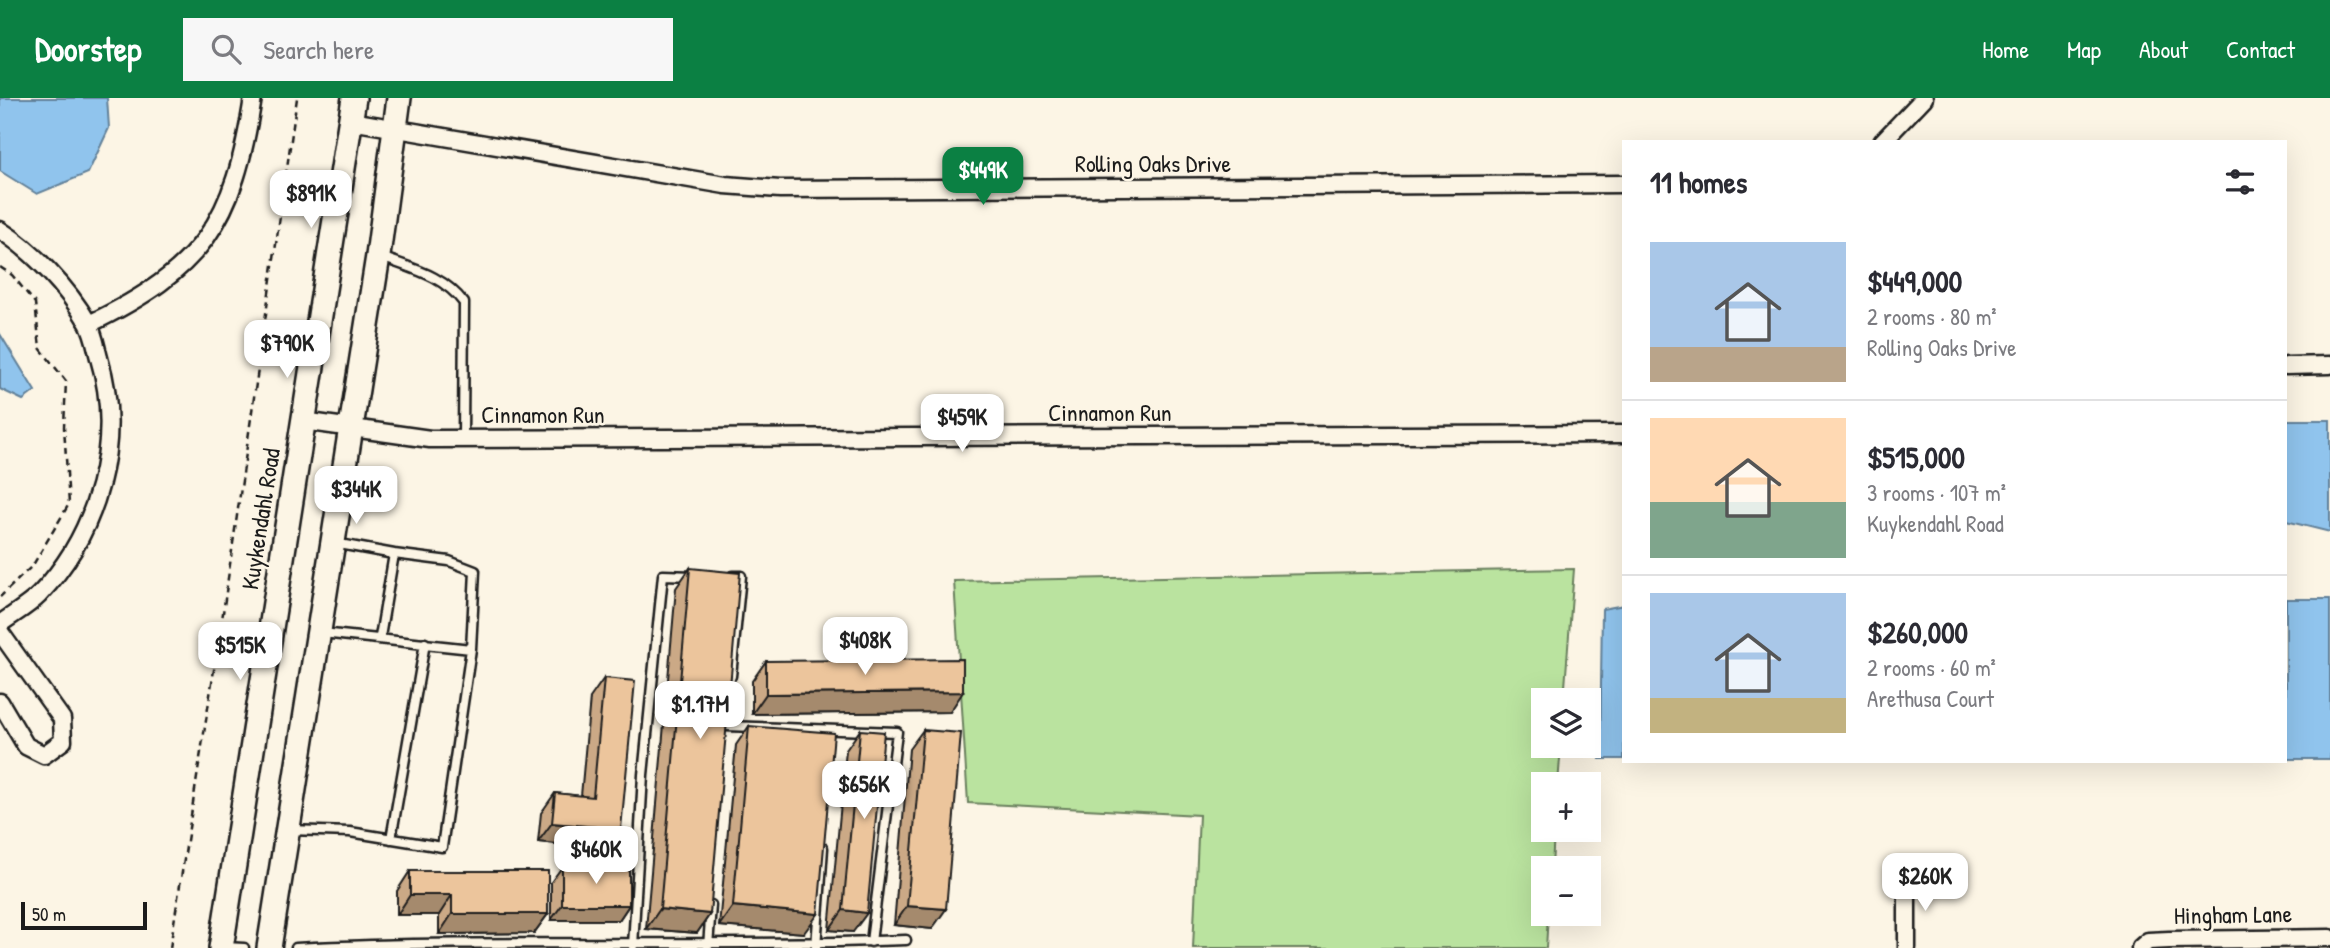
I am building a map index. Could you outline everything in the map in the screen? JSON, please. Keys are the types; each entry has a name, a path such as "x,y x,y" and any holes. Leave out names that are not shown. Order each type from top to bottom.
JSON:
{"main road":[{"name":"Kuykendahl Road","path":"228,948 303,421 354,98"},
{"path":"269,948 378,256 399,98"}],"street":[{"path":"89,324 137,301 156,288 174,275 203,243 229,199 237,176 244,154 253,98"},
{"path":"1884,140 1924,98"},
{"name":"Rolling Oaks Drive","path":"351,121 724,185 780,189 1622,184"},
{"path":"0,230 59,283 89,324 107,383 110,428 106,468 91,513 73,551 38,597 0,624"},
{"path":"2287,366 2330,365"},
{"name":"Cinnamon Run","path":"303,421 399,437 463,438 1622,434"},
{"path":"0,632 62,719 63,741 44,755 26,746 0,702"},
{"path":"1907,879 1907,948"},
{"name":"Hingham Lane","path":"2140,948 2148,941 2330,938"}],"lane":[{"path":"378,256 436,277 451,286 464,303 463,438"},
{"path":"286,830 350,832 442,847 471,649 475,571 449,561 331,543"},
{"path":"380,637 394,554"},
{"path":"633,946 643,775 663,575 702,576"},
{"path":"715,576 741,576 730,685"},
{"path":"317,633 380,637 471,649"},
{"path":"391,839 425,643"},
{"path":"725,740 727,713"},
{"path":"726,726 897,732 871,942"},
{"path":"831,743 832,729"},
{"path":"816,947 824,838"},
{"path":"708,947 712,891"},
{"path":"296,948 439,944 816,947 906,940"}],"path":[{"path":"170,948 223,613 297,98"},
{"path":"0,267 12,275 35,303 40,348 66,381 64,427 69,503 33,565 0,597"}],"green space":[{"path":"1574,569 1565,688 1531,688 1531,758 1560,758 1559,772 1531,772 1531,842 1553,842 1553,856 1531,856 1531,926 1547,926 1546,948 1193,948 1199,815 968,803 954,581"}],"water":[{"path":"0,98 107,98 109,128 88,173 37,194 0,171"},
{"path":"0,334 35,391 23,400 0,389"},
{"path":"2287,420 2330,420 2330,532 2287,521"},
{"path":"2287,599 2330,599 2330,759 2287,759"},
{"path":"1622,605 1622,759 1600,759 1602,609"}],"building":[{"path":"690,568 740,573 710,914 660,909"},
{"path":"963,659 963,692 766,694 766,661"},
{"path":"604,678 635,681 621,829 552,823 555,793 593,797"},
{"path":"749,726 834,733 818,914 733,906"},
{"path":"860,730 884,732 867,913 843,910"},
{"path":"923,730 961,733 946,909 907,906"},
{"path":"629,866 629,905 562,905 562,867"},
{"path":"410,871 548,871 548,914 452,914 452,895 410,895"}]}
